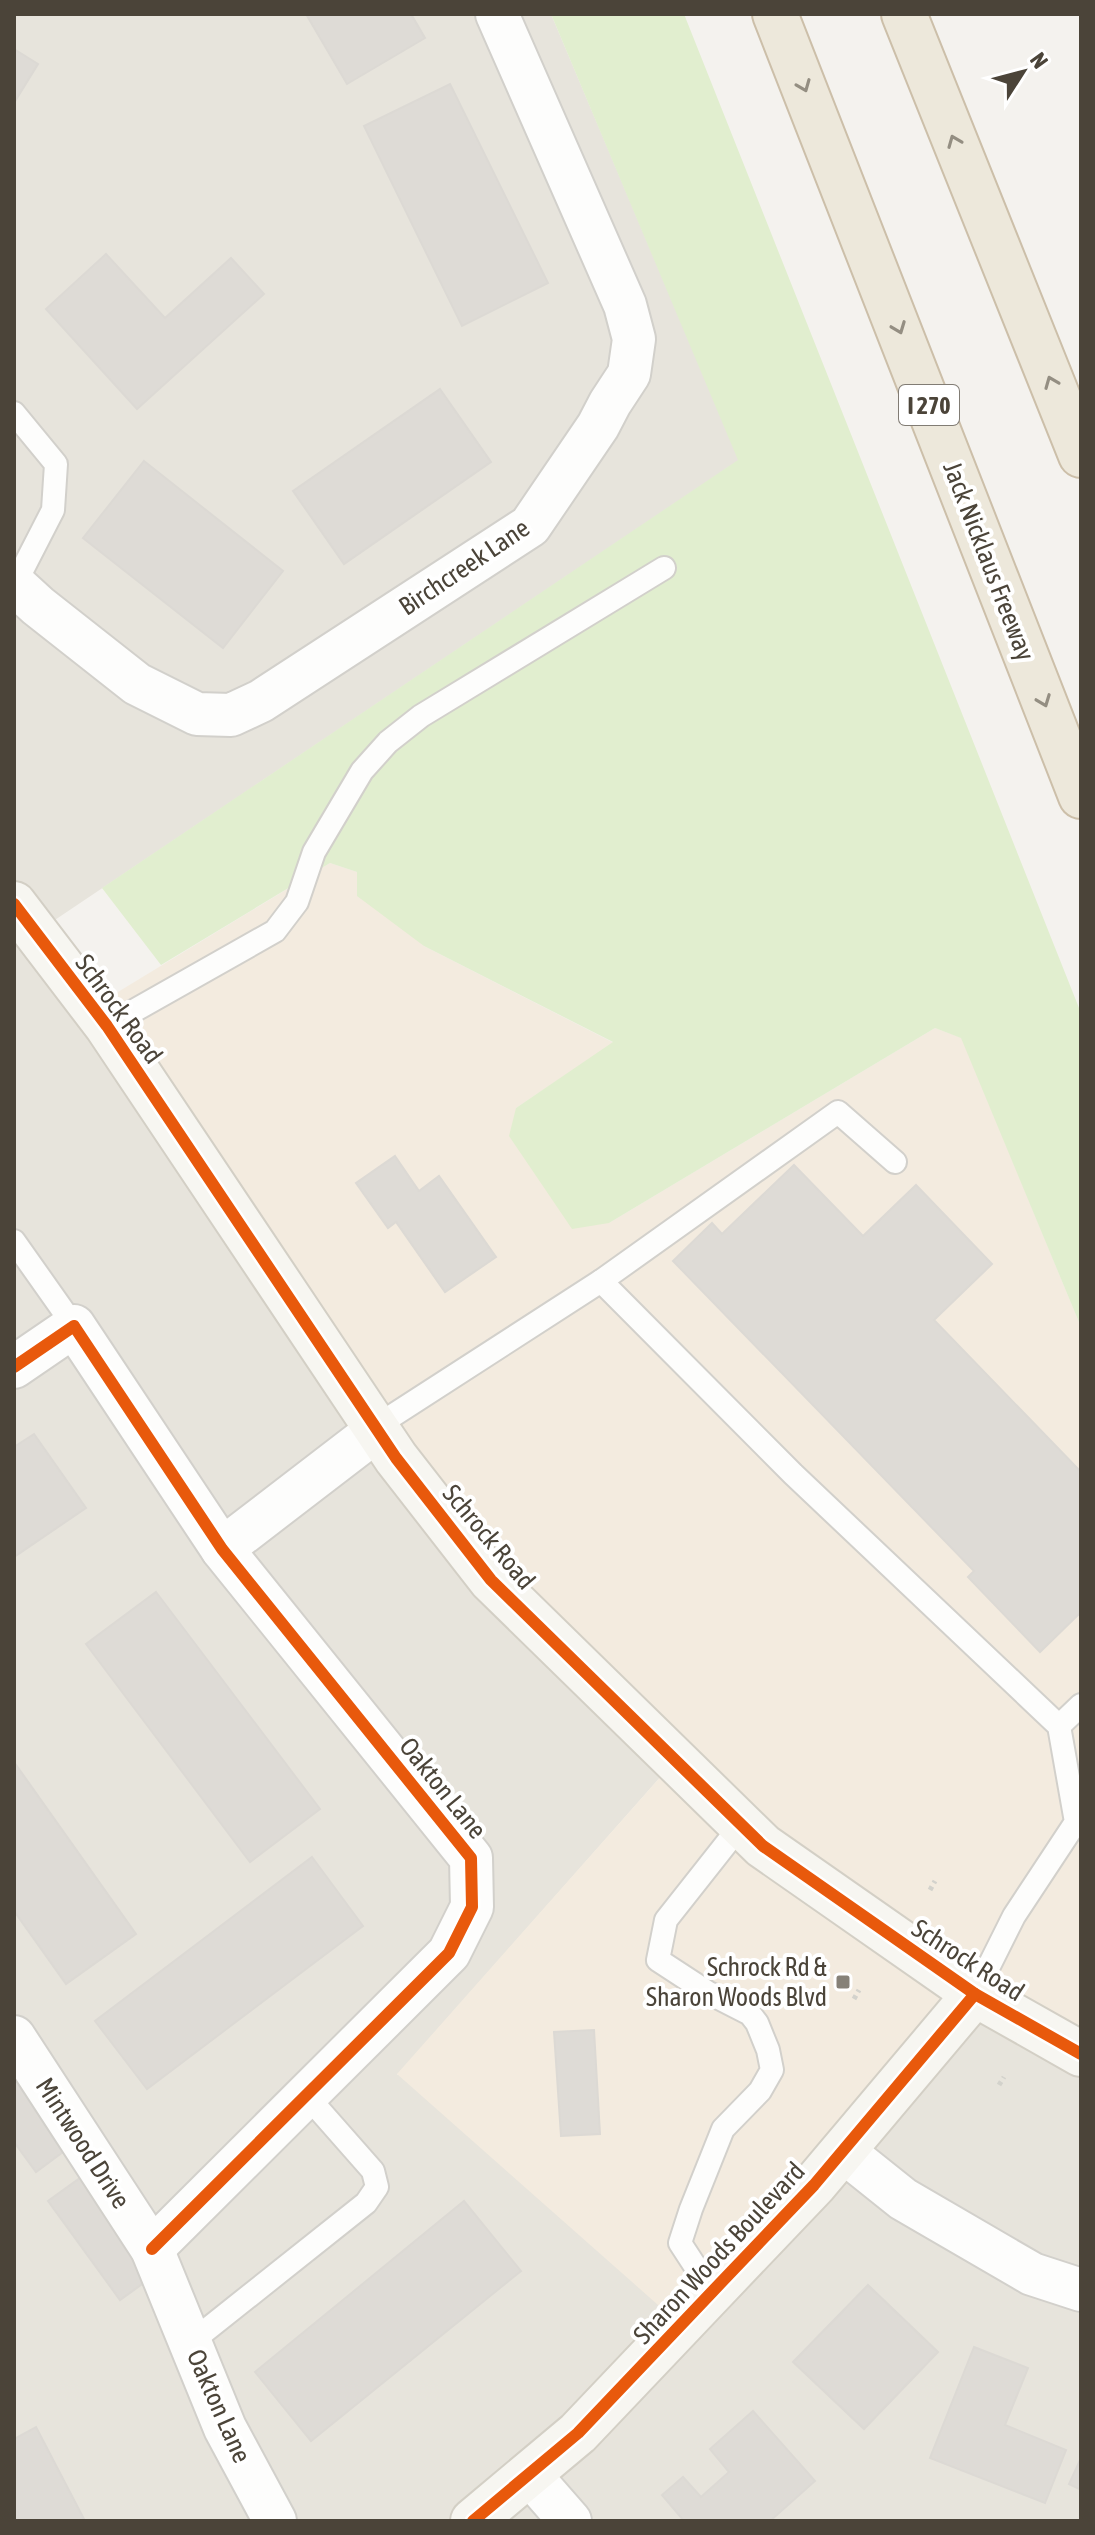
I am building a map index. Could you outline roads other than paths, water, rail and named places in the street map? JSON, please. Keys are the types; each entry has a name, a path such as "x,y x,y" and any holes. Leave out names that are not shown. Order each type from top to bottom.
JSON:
{"highway":[{"name":"Jack Nicklaus Freeway","path":"775,14 1081,796"},
{"path":"904,14 1081,455"}],"main road":[{"name":"Schrock Road","path":"14,904 107,1026 396,1458 491,1580 763,1846 975,1994 1081,2054"},
{"name":"Sharon Woods Boulevard","path":"473,2521 578,2433 843,2151 975,1994"}],"street":[{"name":"Birchcreek Lane","path":"22,591 137,684 197,714 231,715 261,701 530,526 598,426 629,374 634,339 625,305 497,14"},
{"path":"14,1367 74,1326"},
{"name":"Oakton Lane","path":"74,1326 222,1549 471,1858 472,1907 449,1953 152,2249 225,2428 275,2521"},
{"path":"222,1549 376,1429"},
{"name":"Mintwood Drive","path":"14,2037 152,2249"},
{"path":"843,2151 903,2199 1032,2274 1081,2290"},
{"path":"529,2474 570,2521"}],"lane":[{"path":"14,413 56,464 53,510 22,591"},
{"path":"107,1026 275,931 297,902 314,852 362,771 388,742 421,716 664,568"},
{"path":"376,1429 601,1281 838,1112 895,1162"},
{"path":"14,1241 74,1326"},
{"path":"601,1281 793,1474 1059,1726 1076,1822 1014,1916 975,1994"},
{"path":"1059,1726 1081,1705"},
{"path":"712,2292 680,2243 723,2129 760,2091 772,2070 768,2050 750,2014 707,1992 658,1960 666,1920 741,1825"},
{"path":"190,2343 366,2203 377,2187 373,2171 307,2096"}],"place":[{"name":"Schrock Rd & Sharon Woods Blvd","path":"843,1982"}]}
